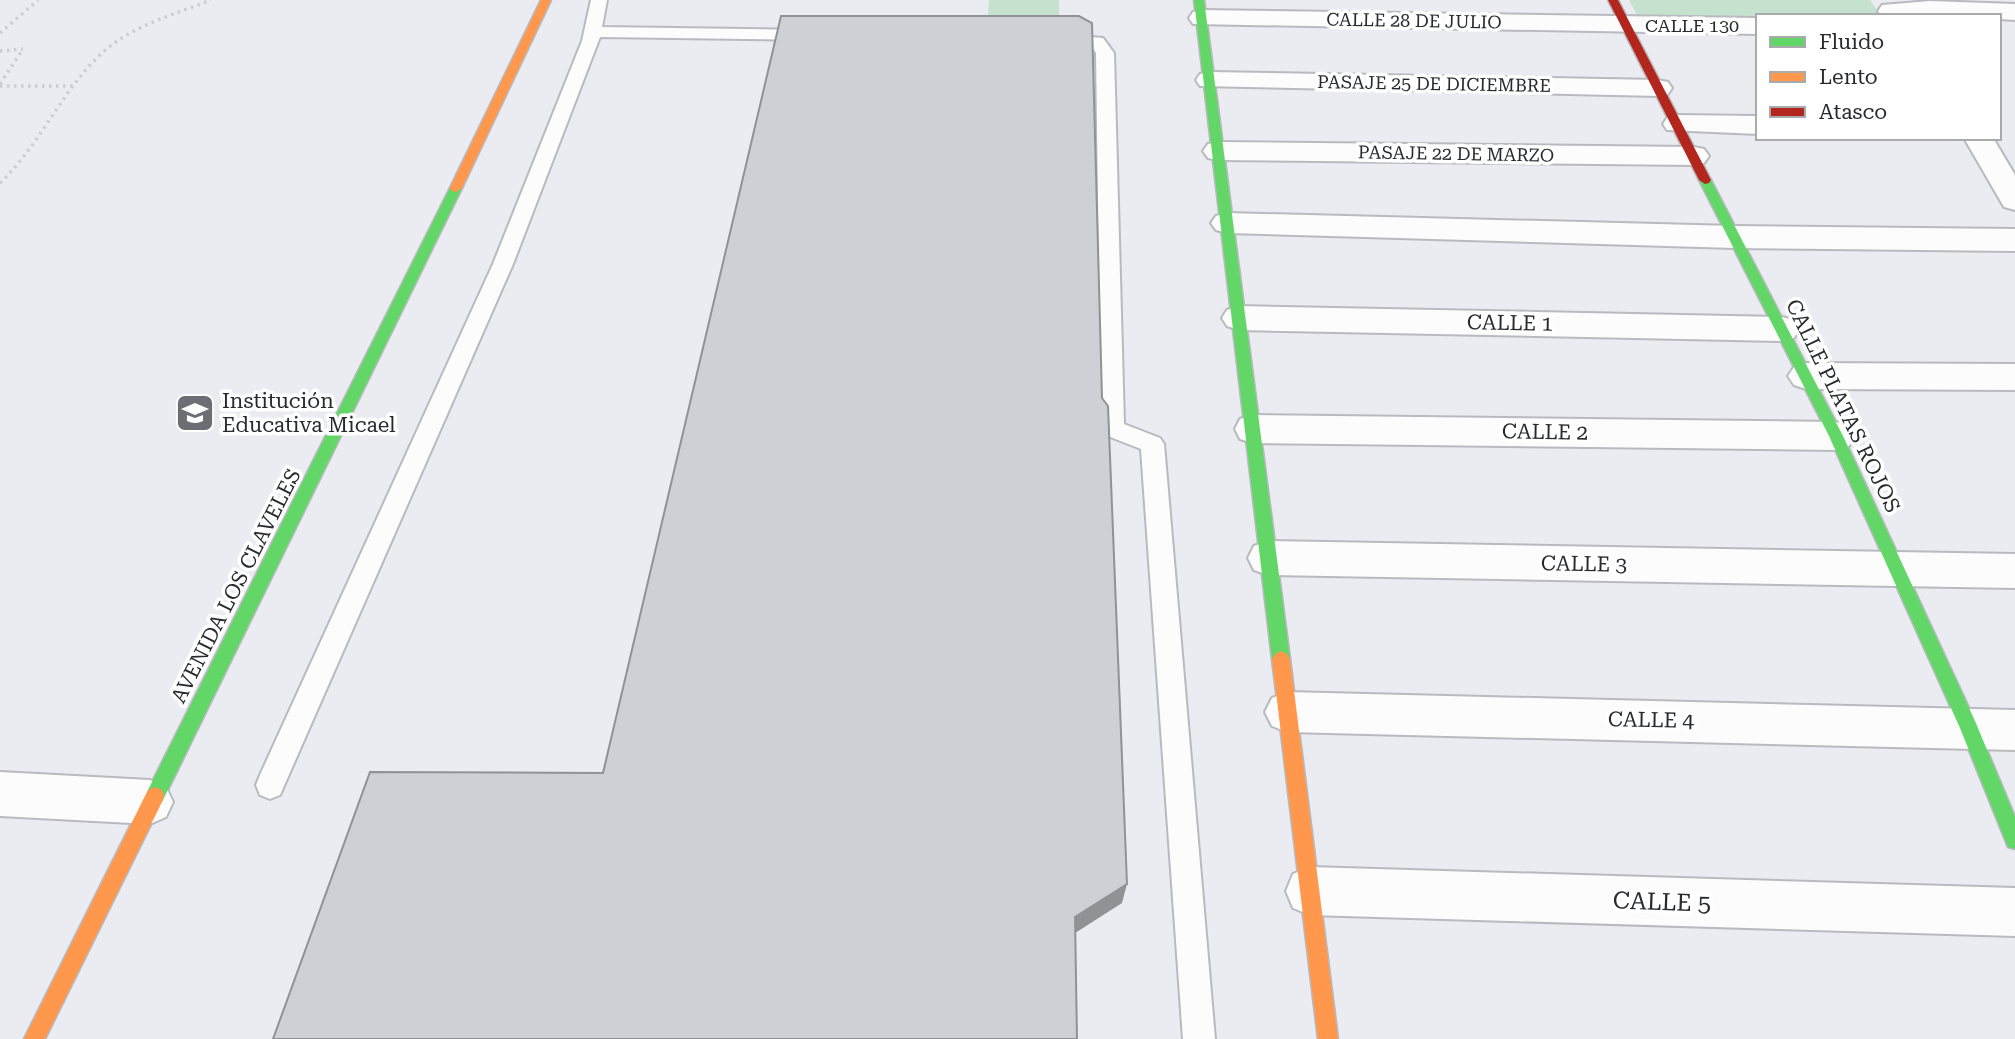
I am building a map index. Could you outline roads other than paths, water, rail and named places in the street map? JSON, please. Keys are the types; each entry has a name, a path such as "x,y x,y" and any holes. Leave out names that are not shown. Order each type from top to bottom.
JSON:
{"street":[{"name":"AVENIDA LOS CLAVELES","path":"34,1039 150,802 352,403 546,0"},
{"name":"CALLE PLATAS ROJOS","path":"1613,0 1836,436 1900,570 2015,840"},
{"path":"1200,9 1328,1039"},
{"name":"CALLE 28 DE JULIO","path":"1200,9 1626,25"},
{"path":"1890,9 2015,12"},
{"name":"CALLE 130","path":"1626,25 1756,26"},
{"name":"PASAJE 25 DE DICIEMBRE","path":"1210,80 1658,88"},
{"path":"1677,124 1756,125"},
{"path":"1979,140 2015,200"},
{"name":"PASAJE 22 DE MARZO","path":"1218,151 1694,156"},
{"path":"1227,223 1734,237 2015,240"},
{"name":"CALLE 1","path":"1239,317 1782,329"},
{"path":"1806,376 2015,377"},
{"name":"CALLE 2","path":"1252,429 1836,436"},
{"name":"CALLE 3","path":"1268,558 2015,571"},
{"name":"CALLE 4","path":"1287,712 2015,730"},
{"path":"0,794 150,802"},
{"name":"CALLE 5","path":"1310,891 2015,912"}],"lane":[{"path":"270,785 503,264 592,32 599,0"},
{"path":"592,32 827,36"},
{"path":"1034,38 1097,41 1105,53 1114,429 1152,444 1199,1039"}],"place":[{"name":"Institución Educativa Micael","path":"195,413"}]}
